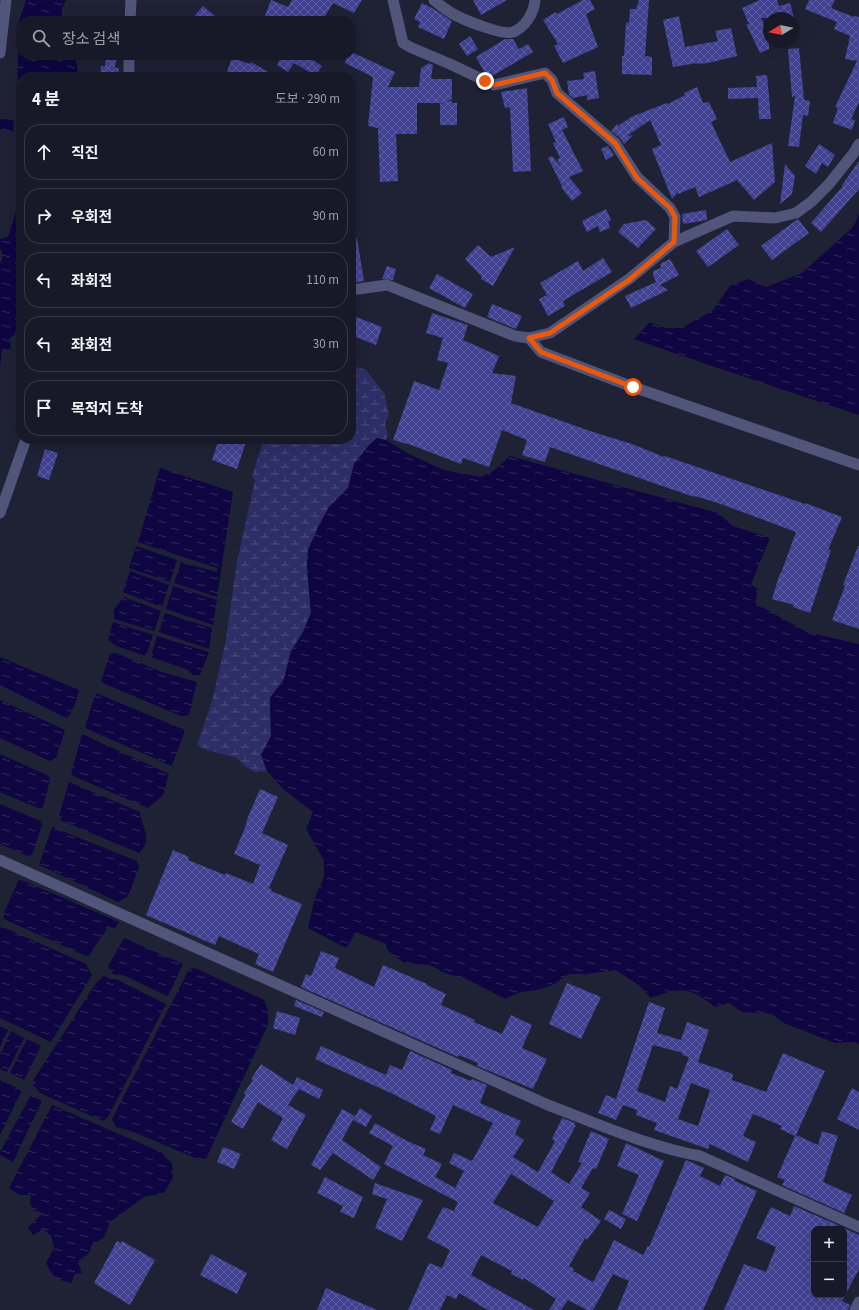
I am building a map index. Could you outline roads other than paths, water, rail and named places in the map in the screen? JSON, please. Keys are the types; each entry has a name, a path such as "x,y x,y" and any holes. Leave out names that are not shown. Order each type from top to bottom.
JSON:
{"street":[{"path":"0,53 6,0"},
{"path":"130,16 131,0"},
{"path":"393,0 403,43 412,48 494,85 545,73 552,80 557,93 615,143 637,178 670,208 675,217 674,242"},
{"path":"434,0 458,16 480,25 503,32 513,32 529,19 535,0"},
{"path":"129,60 129,72"},
{"path":"356,289 387,285 514,336 529,338 550,333 629,280 674,242 733,216 775,218 796,213 811,202 829,184 859,144"},
{"path":"529,338 541,352 633,387 859,465"},
{"path":"0,513 24,444"},
{"path":"0,860 548,1105 622,1134 675,1151 700,1156 859,1227"},
{"path":"855,1310 859,1302"}],"water":[{"path":"26,0 66,0 62,8 62,16 21,16"},
{"path":"18,60 76,60 78,72 18,72"},
{"path":"0,119 14,120 13,131 0,129"},
{"path":"16,211 16,331 15,334 9,339 11,349 2,349 0,367 0,264 3,256 0,248 0,239 8,237"},
{"path":"859,214 859,415 634,339 650,322 665,328 682,328 713,310 730,286 748,279 766,287 802,273 853,227"},
{"path":"377,438 386,440 407,453 444,470 481,477 493,471 510,456 718,513 733,526 770,538 751,584 758,590 755,603 807,632 859,644 859,1045 856,1042 835,1043 784,1023 772,1014 742,1012 729,1003 715,1007 698,995 684,990 678,990 651,998 640,986 616,970 586,974 568,974 553,985 538,990 521,992 505,999 466,979 445,973 430,965 404,963 387,950 386,944 356,932 346,948 308,928 315,897 324,877 324,860 306,829 313,812 283,789 267,771 261,755 271,736 270,698 284,679 291,652 303,632 311,613 307,567 308,550 329,507 348,488 354,464 369,445"},
{"path":"160,468 233,492 217,597 174,583 181,562 217,572 217,568 138,542"},
{"path":"136,546 177,560 170,582 129,568"},
{"path":"130,571 169,585 162,607 123,592"},
{"path":"173,586 217,600 213,625 166,609"},
{"path":"124,597 161,611 154,631 114,619 114,609"},
{"path":"165,613 212,628 209,649 159,632"},
{"path":"113,622 153,635 146,656 116,646 108,640"},
{"path":"157,636 209,652 200,675 193,675 188,670 151,657"},
{"path":"116,653 162,672 197,682 189,715 181,716 101,681 110,654"},
{"path":"0,657 79,690 71,713 66,718 0,685"},
{"path":"96,693 185,730 172,766 87,729 85,726"},
{"path":"0,700 65,730 56,758 50,761 0,738"},
{"path":"82,734 169,774 163,795 148,808 73,776 71,774"},
{"path":"0,754 49,776 50,780 43,807 40,809 0,792"},
{"path":"69,782 140,812 146,834 146,843 139,853 62,821 59,816"},
{"path":"0,804 43,822 32,855 28,856 0,844"},
{"path":"52,827 137,861 139,867 127,897 118,902 39,865"},
{"path":"19,879 119,922 115,928 108,927 88,957 4,919 4,913"},
{"path":"1,926 86,964 92,975 51,1042 0,1018"},
{"path":"124,938 183,964 167,996 123,975 113,974 108,966"},
{"path":"195,968 264,1000 268,1011 268,1025 206,1159 200,1160 131,1131 116,1127 112,1119 189,969"},
{"path":"104,976 110,979 116,979 166,1004 108,1117 103,1121 40,1093 33,1085 34,1079 96,983"},
{"path":"0,1026 8,1030 0,1047"},
{"path":"11,1031 24,1038 7,1072 0,1069 0,1055"},
{"path":"27,1039 41,1046 24,1080 10,1073"},
{"path":"0,1080 22,1090 0,1135"},
{"path":"31,1095 42,1101 13,1162 0,1155 0,1152"},
{"path":"52,1105 163,1153 164,1156 172,1163 173,1178 164,1193 144,1197 110,1222 104,1237 92,1244 89,1253 78,1263 82,1273 75,1274 71,1283 62,1281 53,1275 46,1263 54,1248 51,1236 43,1229 33,1235 28,1227 43,1213 33,1210 30,1203 31,1195 20,1195 9,1188"}]}
